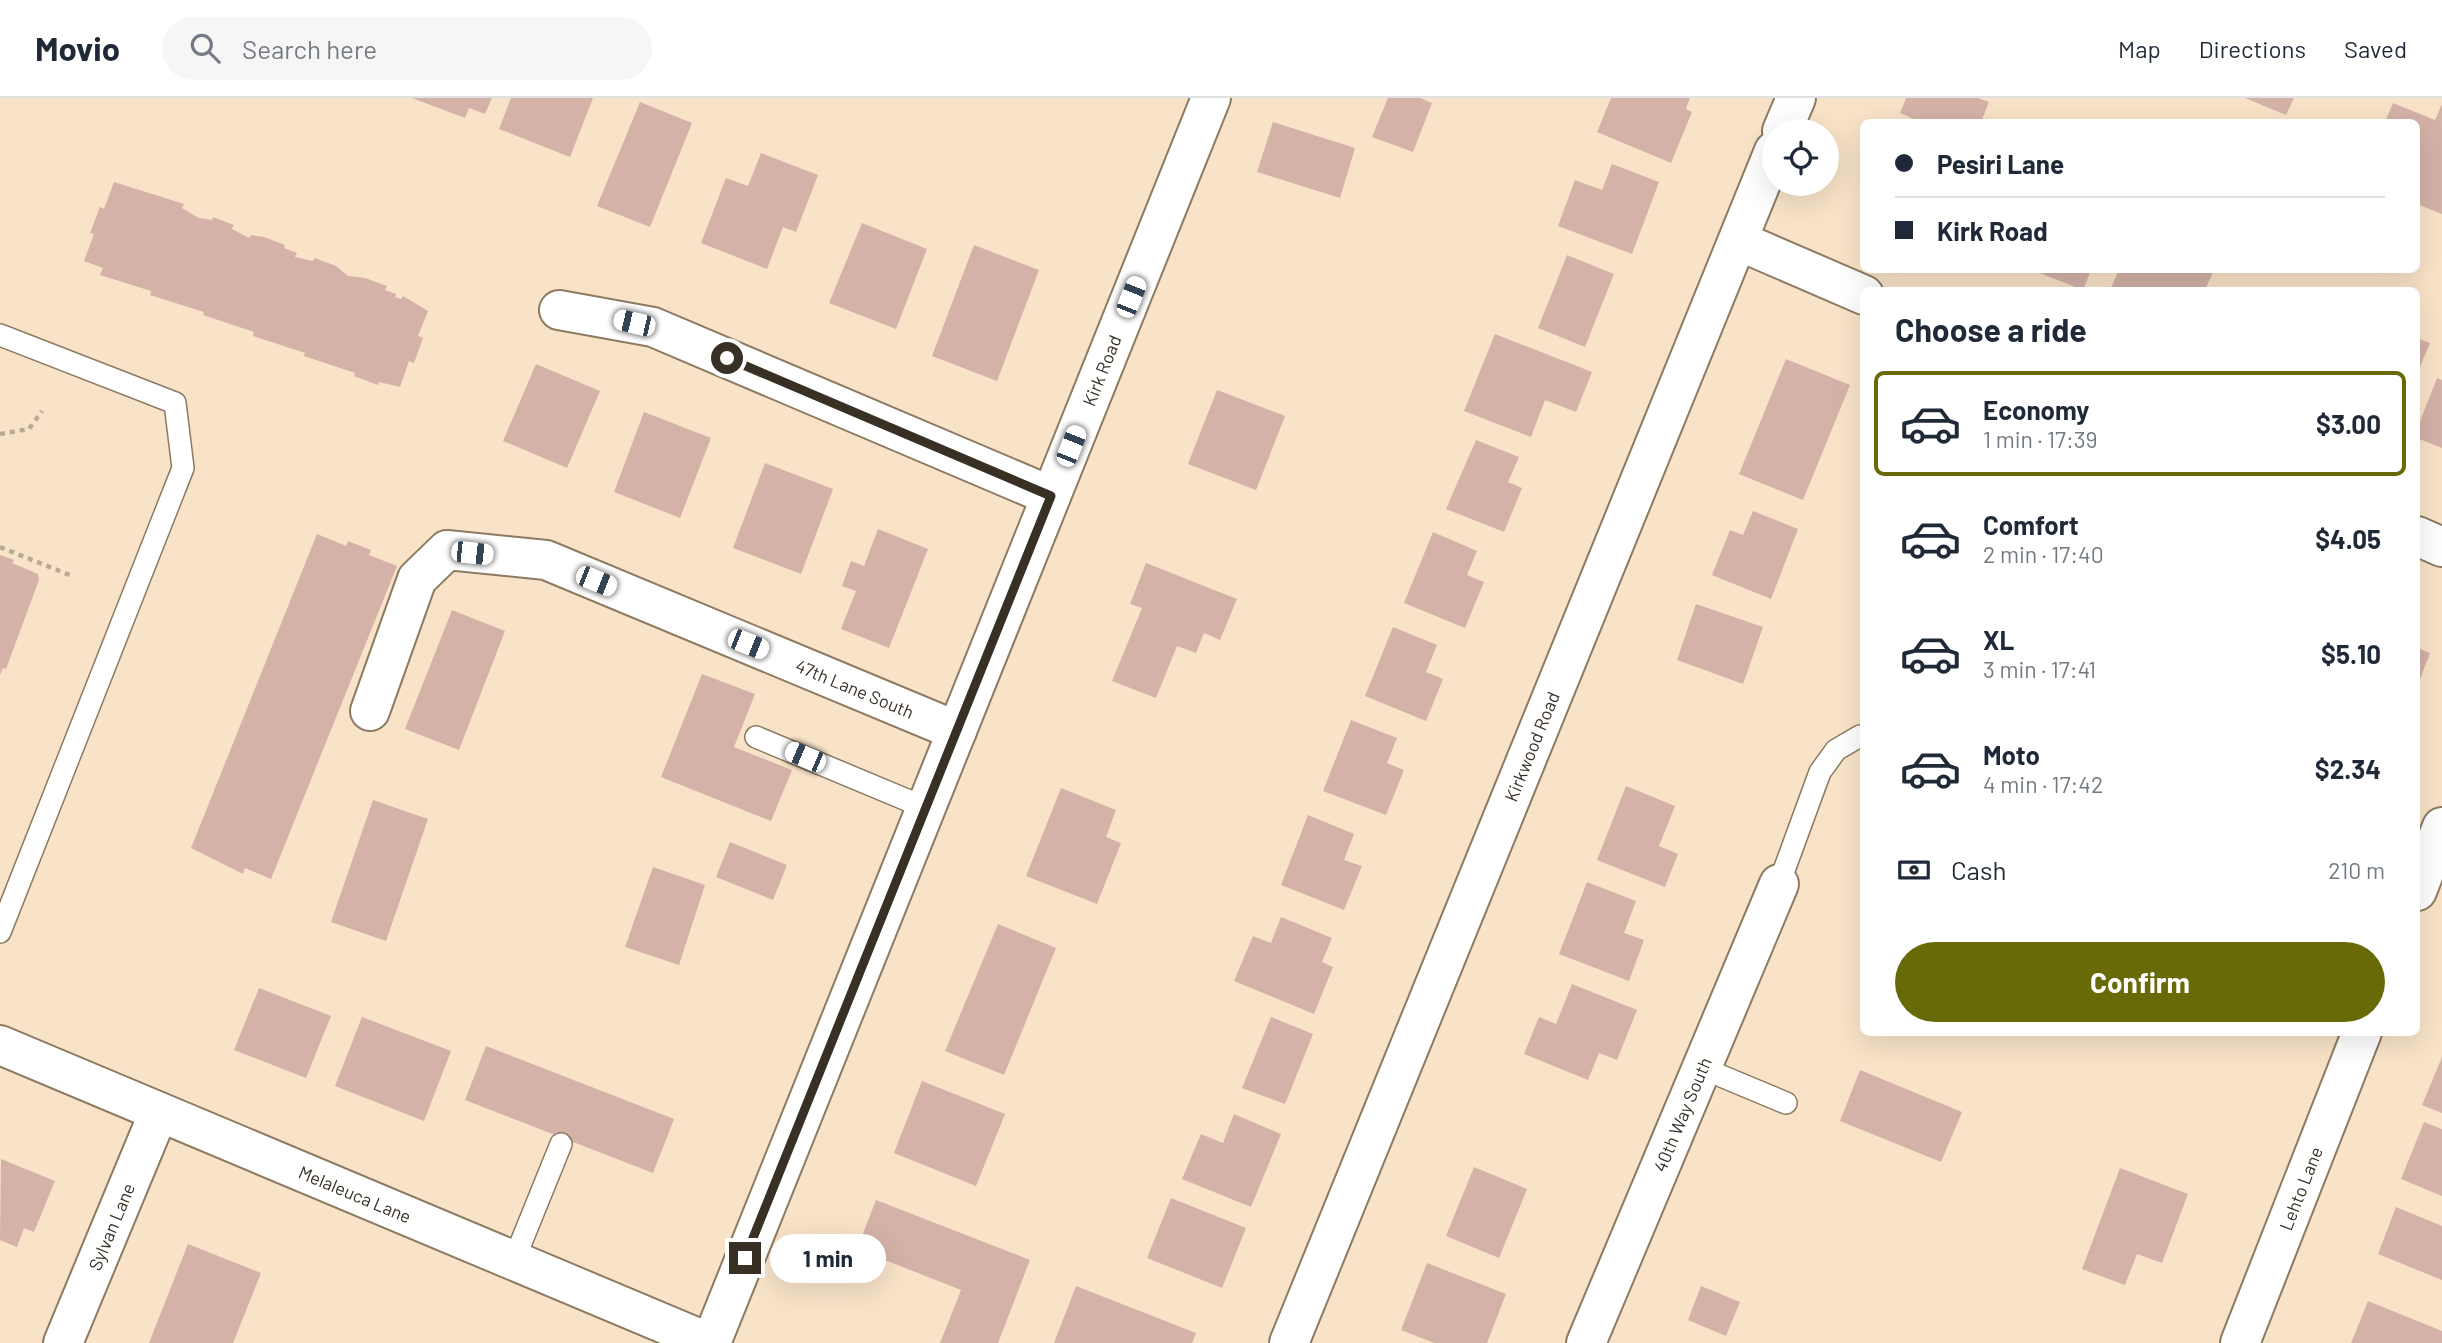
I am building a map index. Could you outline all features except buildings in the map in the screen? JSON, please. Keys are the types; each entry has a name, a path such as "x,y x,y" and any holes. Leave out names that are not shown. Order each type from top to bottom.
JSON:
{"street":[{"name":"Kirk Road","path":"710,1343 1211,98"},
{"path":"1787,119 1796,98"},
{"name":"Kirkwood Road","path":"1289,1343 1762,182"},
{"path":"1739,241 1860,293"},
{"path":"559,310 653,327 1051,496"},
{"path":"2420,537 2442,547"},
{"name":"47th Lane South","path":"370,711 417,579 447,550 546,560 957,731"},
{"path":"2420,883 2442,827"},
{"name":"40th Way South","path":"1586,1343 1779,884"},
{"name":"Lehto Lane","path":"2240,1343 2360,1036"},
{"name":"Melaleuca Lane","path":"0,1045 710,1343"},
{"name":"Sylvan Lane","path":"63,1343 159,1112"}],"lane":[{"path":"0,335 175,403 183,468 0,932"},
{"path":"1779,884 1820,772 1836,750 1860,736"},
{"path":"756,737 926,808"},
{"path":"1702,1068 1786,1103"},
{"path":"514,1261 561,1144"}],"path":[{"path":"0,433 29,429 42,411"},
{"path":"0,547 72,576"}],"route":[{"path":"727,358 1051,496 745,1258"}]}
